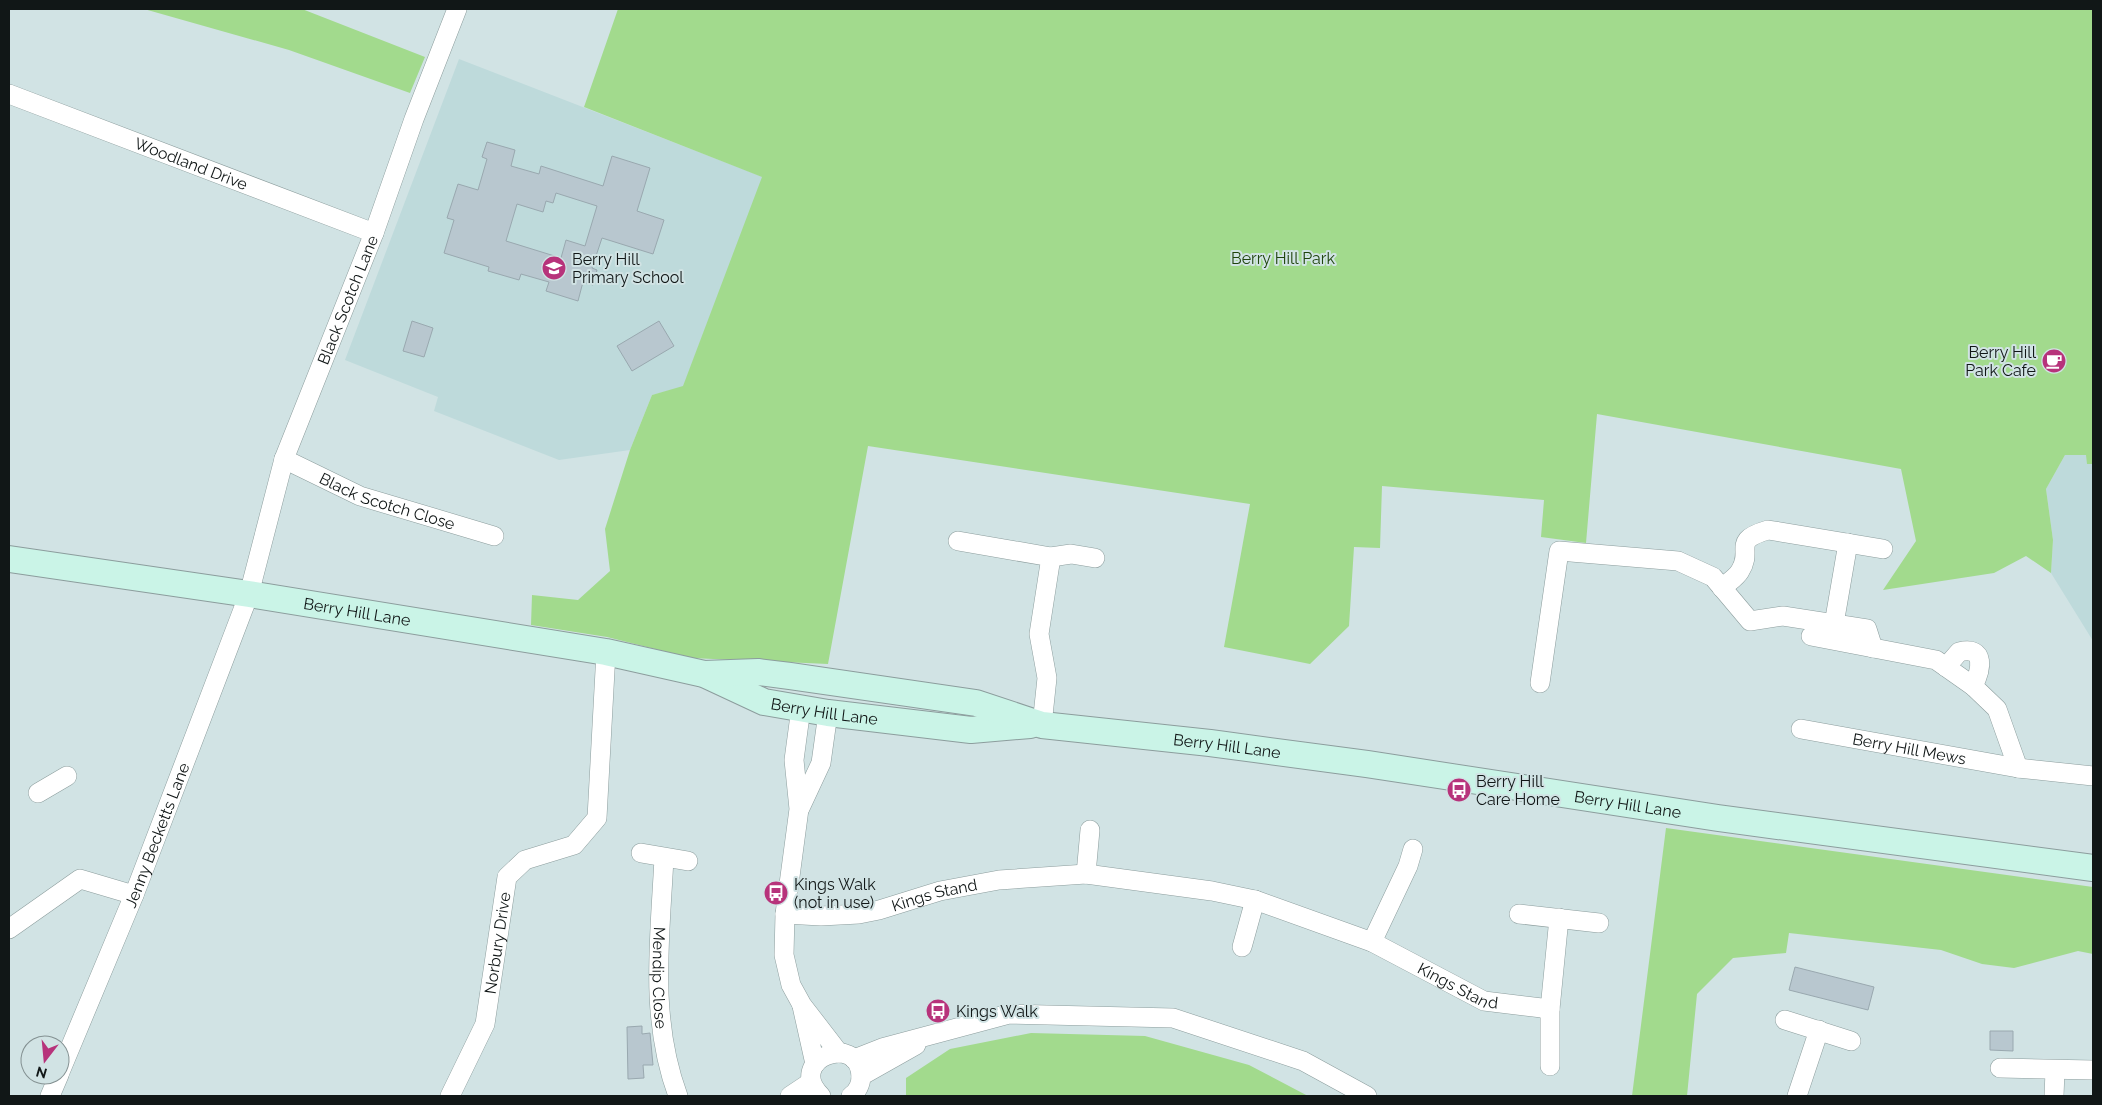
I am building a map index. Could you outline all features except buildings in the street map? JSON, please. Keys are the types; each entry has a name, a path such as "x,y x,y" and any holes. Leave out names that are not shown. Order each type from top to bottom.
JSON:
{"street":[{"name":"Black Scotch Lane","path":"249,594 284,459 374,233 414,119 457,9"},
{"name":"Woodland Drive","path":"9,94 374,233"},
{"name":"Black Scotch Close","path":"284,459 360,496 494,536"},
{"path":"1722,588 1739,572 1744,560 1744,544 1750,535 1768,530 1884,549"},
{"path":"958,541 1051,557 1071,554 1095,558"},
{"path":"1834,624 1848,543"},
{"path":"1540,683 1559,551 1678,561 1713,577 1750,621 1783,616 1867,629 1873,648"},
{"path":"1042,725 1047,678 1039,634 1051,557"},
{"name":"Berry Hill Lane","path":"9,559 249,594 606,652 704,674 810,694 976,703 1042,725"},
{"name":"Jenny Becketts Lane","path":"70,1050 134,895 249,594"},
{"path":"1811,636 1936,660 1974,686 1997,709 2018,768"},
{"path":"1946,667 1959,652 1970,651 1976,654 1981,664 1981,670 1974,686"},
{"name":"Norbury Drive","path":"450,1096 485,1024 507,876 525,860 574,845 596,818 606,652"},
{"name":"Berry Hill Lane","path":"810,694 828,713 971,730 1042,725 1210,743 1367,764 1718,818 2093,868"},
{"path":"810,694 794,760 799,809 785,914 784,955 791,985 802,1005 851,1063 860,1084 851,1096"},
{"path":"799,809 821,763 828,713"},
{"name":"Berry Hill Mews","path":"1801,728 2018,768 2093,776"},
{"path":"38,793 67,776"},
{"path":"1086,874 1090,830"},
{"path":"1372,942 1408,866 1414,849"},
{"path":"641,853 688,861"},
{"name":"Mendip Close","path":"664,858 659,1014 668,1070 678,1096"},
{"name":"Kings Stand","path":"785,914 821,916 859,914 879,910 940,891 999,880 1086,874 1212,891 1255,900 1372,942 1484,1001 1550,1009"},
{"path":"9,929 80,879 134,895"},
{"path":"1242,948 1255,900"},
{"path":"1519,914 1599,923"},
{"path":"1550,1066 1550,1009 1559,918"},
{"path":"802,1005 816,1081"},
{"path":"790,1096 816,1081 823,1056 851,1063 882,1048 1009,1014 1173,1018 1303,1061 1367,1096"},
{"path":"1785,1020 1851,1041"},
{"path":"1797,1096 1820,1030"},
{"path":"2000,1068 2055,1071 2093,1070"},
{"path":"2054,1096 2055,1071"}],"shaded area":[{"name":"Berry Hill Primary School","path":"459,59 763,177 683,387 652,395 630,450 559,460 434,411 438,397 345,360"},
{"path":"2093,454 2093,641 2051,573 2053,540 2046,489 2065,455"}],"green space":[{"path":"144,9 302,9 425,57 410,93 289,50"},
{"name":"Berry Hill Park","path":"618,9 2093,9 2093,464 2087,464 2086,455 2065,455 2046,489 2053,540 2051,573 2026,556 1994,573 1883,590 1916,541 1901,469 1597,414 1586,543 1541,537 1544,500 1382,486 1380,548 1354,547 1349,626 1310,664 1224,647 1250,504 868,446 828,664 691,658 607,637 531,625 532,595 578,600 610,571 605,529 630,450 652,395 683,386 762,177 584,107"},
{"path":"1666,828 2093,887 2093,954 2078,951 2014,968 1982,964 1941,950 1789,933 1786,953 1733,958 1697,994 1687,1096 1632,1096"},
{"path":"1031,1033 1145,1036 1249,1065 1308,1096 906,1096 906,1078 950,1049"}],"place":[{"name":"Berry Hill Primary School","path":"554,268"},
{"name":"Berry Hill Park Cafe","path":"2054,361"},
{"name":"Berry Hill Care Home","path":"1459,790"},
{"name":"Kings Walk (not in use)","path":"776,893"},
{"name":"Kings Walk","path":"938,1011"}]}
